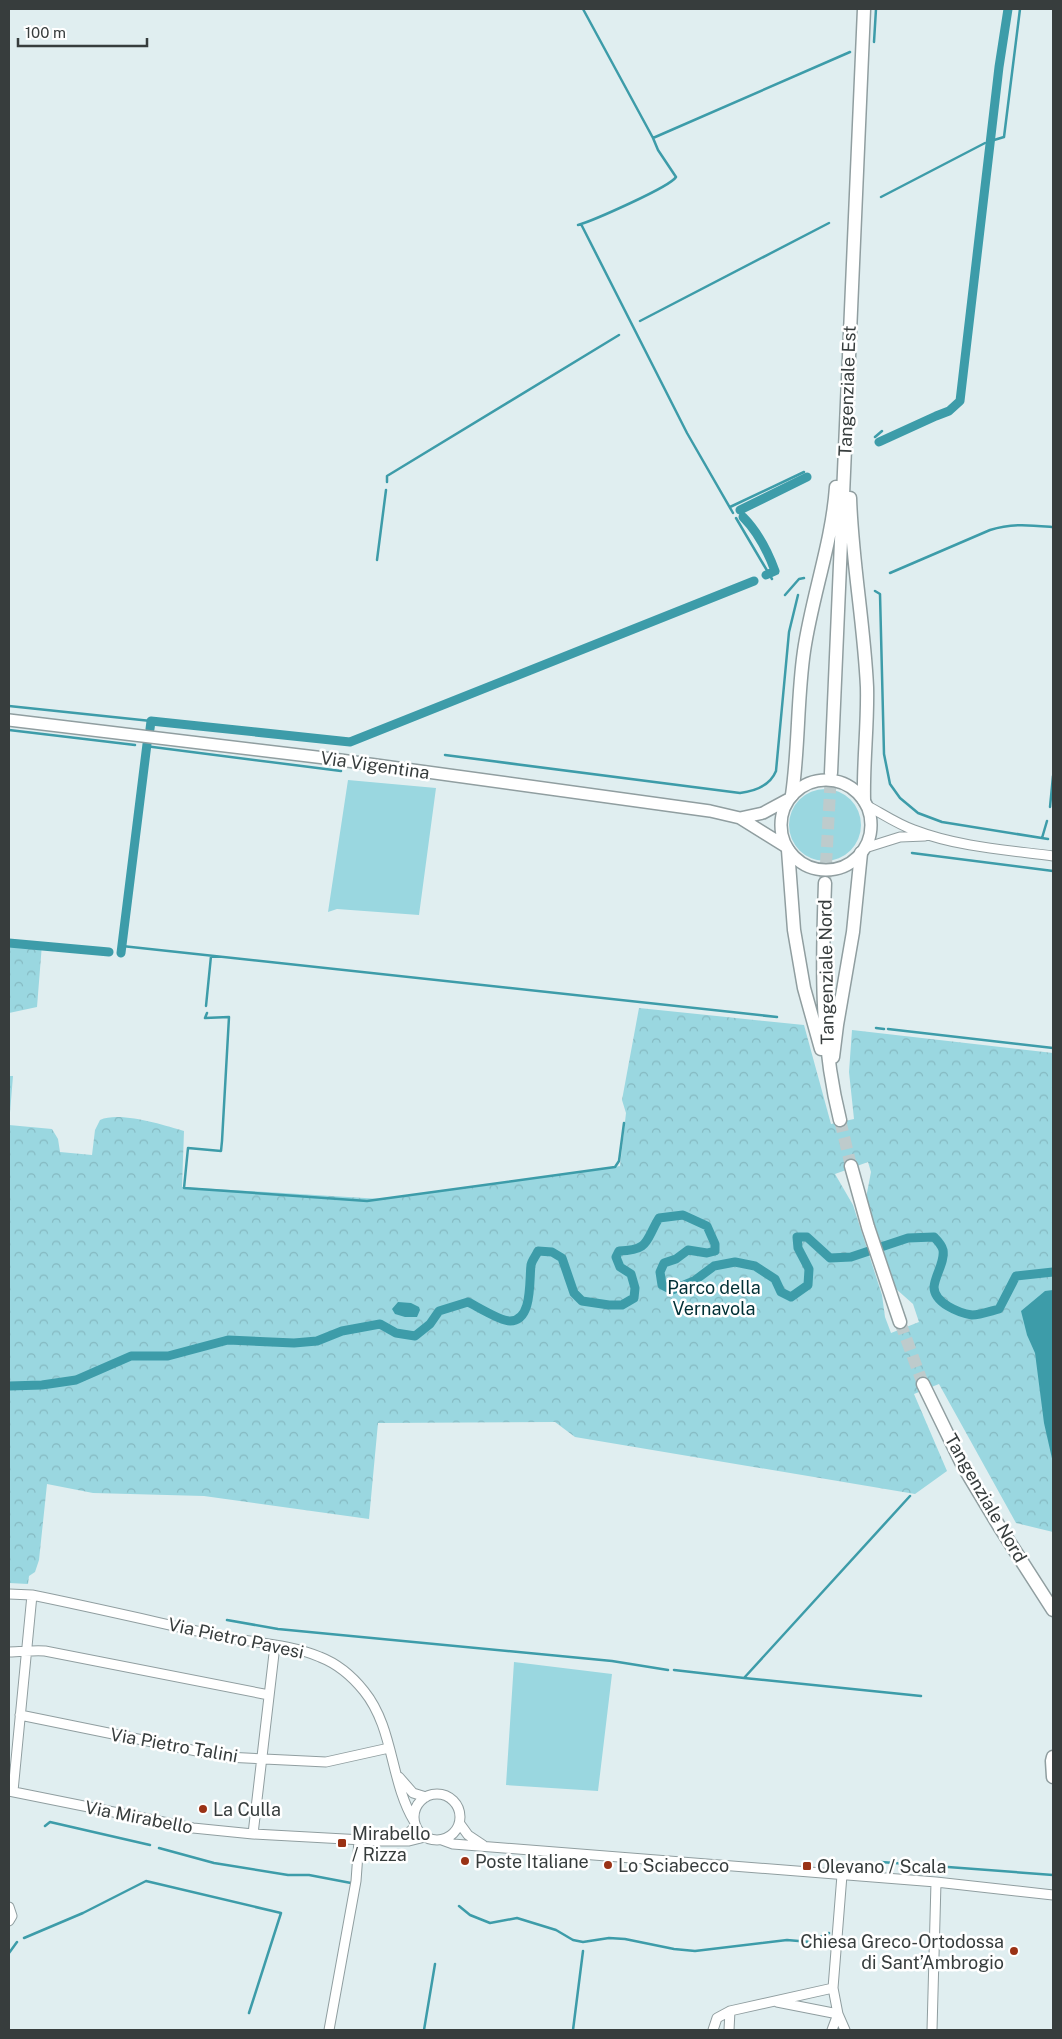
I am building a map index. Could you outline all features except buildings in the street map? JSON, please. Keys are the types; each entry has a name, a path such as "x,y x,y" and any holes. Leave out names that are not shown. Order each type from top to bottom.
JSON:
{"highway":[{"name":"Tangenziale Est","path":"831,773 864,9"},
{"path":"790,798 797,760 798,712 804,650 835,492 839,436 847,395"},
{"path":"847,395 851,532 863,627 867,689 865,803"},
{"path":"787,848 794,930 804,988 830,1082"},
{"path":"830,1082 837,1025 853,932 863,850"},
{"name":"Tangenziale Nord","path":"825,883 823,1010 830,1082 840,1120"},
{"path":"851,1166 868,1227 900,1322"},
{"name":"Tangenziale Nord","path":"923,1384 963,1466 1053,1610"},
{"path":"1053,1757 1053,1777"}],"main road":[{"name":"Via Vigentina","path":"9,720 333,758 710,812 740,818 787,848 801,863 811,868 822,870 845,866 863,850"},
{"name":"Via Vigentina","path":"740,818 763,813 790,798 807,783 820,780 835,780 846,785 857,792 865,803"},
{"path":"787,848 780,825 783,808 790,798"},
{"path":"863,850 869,837 871,826 865,803"}],"street":[{"name":"Via Vigentina","path":"865,803 911,829 929,836 972,846 1053,856"},
{"name":"Via Vigentina","path":"863,850 900,838 929,836"},
{"name":"Via Pietro Pavesi","path":"9,1594 32,1594 224,1637 308,1652 337,1665 365,1692 378,1716 407,1809 415,1823"},
{"path":"11,1791 28,1649 32,1594"},
{"path":"253,1834 275,1645"},
{"path":"9,1652 20,1652 28,1649 269,1695"},
{"name":"Via Pietro Talini","path":"9,1720 19,1718 226,1757 326,1762 389,1748"},
{"name":"Via Pietro Pavesi","path":"397,1773 413,1794 426,1797"},
{"name":"Via Mirabello","path":"11,1791 193,1828 253,1834 381,1841 409,1842 425,1837"},
{"path":"485,1847 468,1835 460,1824 459,1808 452,1799 438,1794 426,1797 416,1808 415,1823 425,1837 453,1844 485,1847 936,1882 1053,1895"},
{"name":"Via Mirabello","path":"381,1841 402,1838 415,1823"},
{"path":"442,1840 454,1834 460,1824"},
{"path":"329,2030 344,1938 356,1881 360,1840"},
{"path":"842,1875 833,1988 838,2014 845,2030"},
{"path":"932,2030 936,1882"},
{"path":"9,1907 12,1916 9,1921"},
{"path":"713,2030 716,2018 730,2011 833,1988"},
{"path":"772,2001 838,2014"},
{"path":"729,2030 730,2011"},
{"path":"832,2030 838,2014"}],"green space":[{"path":"348,780 436,788 419,915 337,909 328,912"},
{"path":"825,789 845,795 855,805 861,825 855,845 845,855 825,861 805,855 795,845 789,825 795,805 805,795"},
{"path":"9,941 42,944 37,1007 9,1013"},
{"name":"Parco della Vernavola","path":"639,1008 804,1025 831,1124 854,1119 849,1072 852,1030 1053,1053 1053,1532 1016,1523 939,1384 914,1394 947,1471 915,1494 575,1437 555,1422 378,1423 369,1519 204,1496 93,1493 47,1484 39,1560 35,1572 29,1576 28,1584 9,1583 9,1125 52,1129 58,1139 60,1152 92,1155 95,1130 100,1120 119,1117 142,1120 184,1131 182,1187 381,1199 620,1166 626,1113 622,1100","holes":["868,1162 871,1172 866,1198 895,1288 913,1304 919,1322 891,1333 885,1317 882,1295 853,1205 835,1174"]},
{"path":"9,1076 13,1076 9,1125"},
{"path":"514,1662 612,1674 598,1791 506,1785"}],"shaded area":[{"path":"1053,1290 1053,1463 1044,1423 1035,1353 1027,1335 1021,1311 1045,1291"},
{"path":"398,1302 411,1303 419,1307 420,1310 417,1317 405,1317 395,1314 392,1309"}],"waterway":[{"path":"578,225 646,196 671,182 676,177 658,150 583,9"},
{"path":"874,42 876,9"},
{"path":"879,442 949,411 960,401 999,67 1008,9"},
{"path":"994,140 1004,137 1020,9"},
{"path":"653,138 850,52"},
{"path":"881,197 985,143"},
{"path":"640,321 829,223"},
{"path":"581,224 687,433 733,513"},
{"path":"387,482 387,476 619,335"},
{"path":"875,437 882,431"},
{"path":"730,507 804,472"},
{"path":"740,510 807,477"},
{"path":"377,560 386,490"},
{"path":"743,517 757,535 775,571 766,575"},
{"path":"736,518 772,579"},
{"path":"890,573 990,530 1014,525 1053,527"},
{"path":"785,595 799,579 804,578"},
{"path":"150,729 151,721 350,742 754,581"},
{"path":"875,591 880,594 884,754 890,784 900,798 918,813 942,822 1048,839"},
{"path":"445,755 740,793 761,787 770,780 776,771 789,632 798,595"},
{"path":"9,706 151,721"},
{"path":"9,730 135,745"},
{"path":"121,953 147,744"},
{"path":"145,746 341,771"},
{"path":"1050,807 1053,776"},
{"path":"1042,838 1047,821"},
{"path":"912,853 1053,871"},
{"path":"9,943 109,952"},
{"path":"122,946 777,1017"},
{"path":"206,1006 211,956"},
{"path":"207,1013 205,1018 229,1017 221,1151 188,1148 184,1188 367,1201 615,1167 619,1161 624,1123"},
{"path":"876,1028 884,1029"},
{"path":"888,1029 1053,1048"},
{"path":"9,1386 42,1385 76,1380 131,1356 168,1356 228,1340 294,1343 317,1341 342,1331 380,1324 396,1333 415,1336 430,1324 439,1311 468,1302 501,1319 510,1321 517,1319 523,1314 526,1307 530,1289 531,1265 538,1251 552,1252 562,1258 574,1293 582,1301 622,1305 634,1298 635,1288 631,1274 620,1267 616,1257 619,1251 636,1249 642,1246 659,1218 683,1215 707,1226 715,1244 715,1251 707,1253 688,1250 676,1259 664,1263 660,1272 662,1285 672,1290 694,1281 714,1266 735,1262 755,1266 775,1279 781,1292 791,1297 808,1285 809,1269 798,1248 797,1237 807,1237 830,1258 851,1257 908,1238 934,1237 943,1250 934,1287 935,1293 948,1306 972,1315 999,1309 1016,1276 1053,1272"},
{"path":"674,1670 744,1678 910,1496"},
{"path":"227,1620 278,1629 612,1661 668,1670"},
{"path":"744,1678 921,1696"},
{"path":"45,1826 50,1822 150,1845"},
{"path":"159,1848 214,1863 288,1875 309,1875 351,1883"},
{"path":"881,1862 1053,1875"},
{"path":"24,1938 83,1913 146,1881 281,1913 249,2013"},
{"path":"459,1906 470,1915 490,1923 517,1918 556,1930 573,1940 583,1942 609,1938 625,1939 674,1949 695,1951 787,1940 810,1942 829,1933"},
{"path":"9,1953 17,1942"},
{"path":"573,2030 583,1951"},
{"path":"424,2030 435,1964"}],"tunnel":[{"path":"825,883 831,773"},
{"path":"840,1120 851,1166"},
{"path":"900,1322 923,1384"}],"place":[{"name":"La Culla","path":"203,1809"},
{"name":"Mirabello / Rizza","path":"342,1843"},
{"name":"Poste Italiane","path":"465,1861"},
{"name":"Lo Sciabecco","path":"608,1865"},
{"name":"Olevano / Scala","path":"807,1866"},
{"name":"Chiesa Greco-Ortodossa di Sant’Ambrogio","path":"1014,1951"}]}
